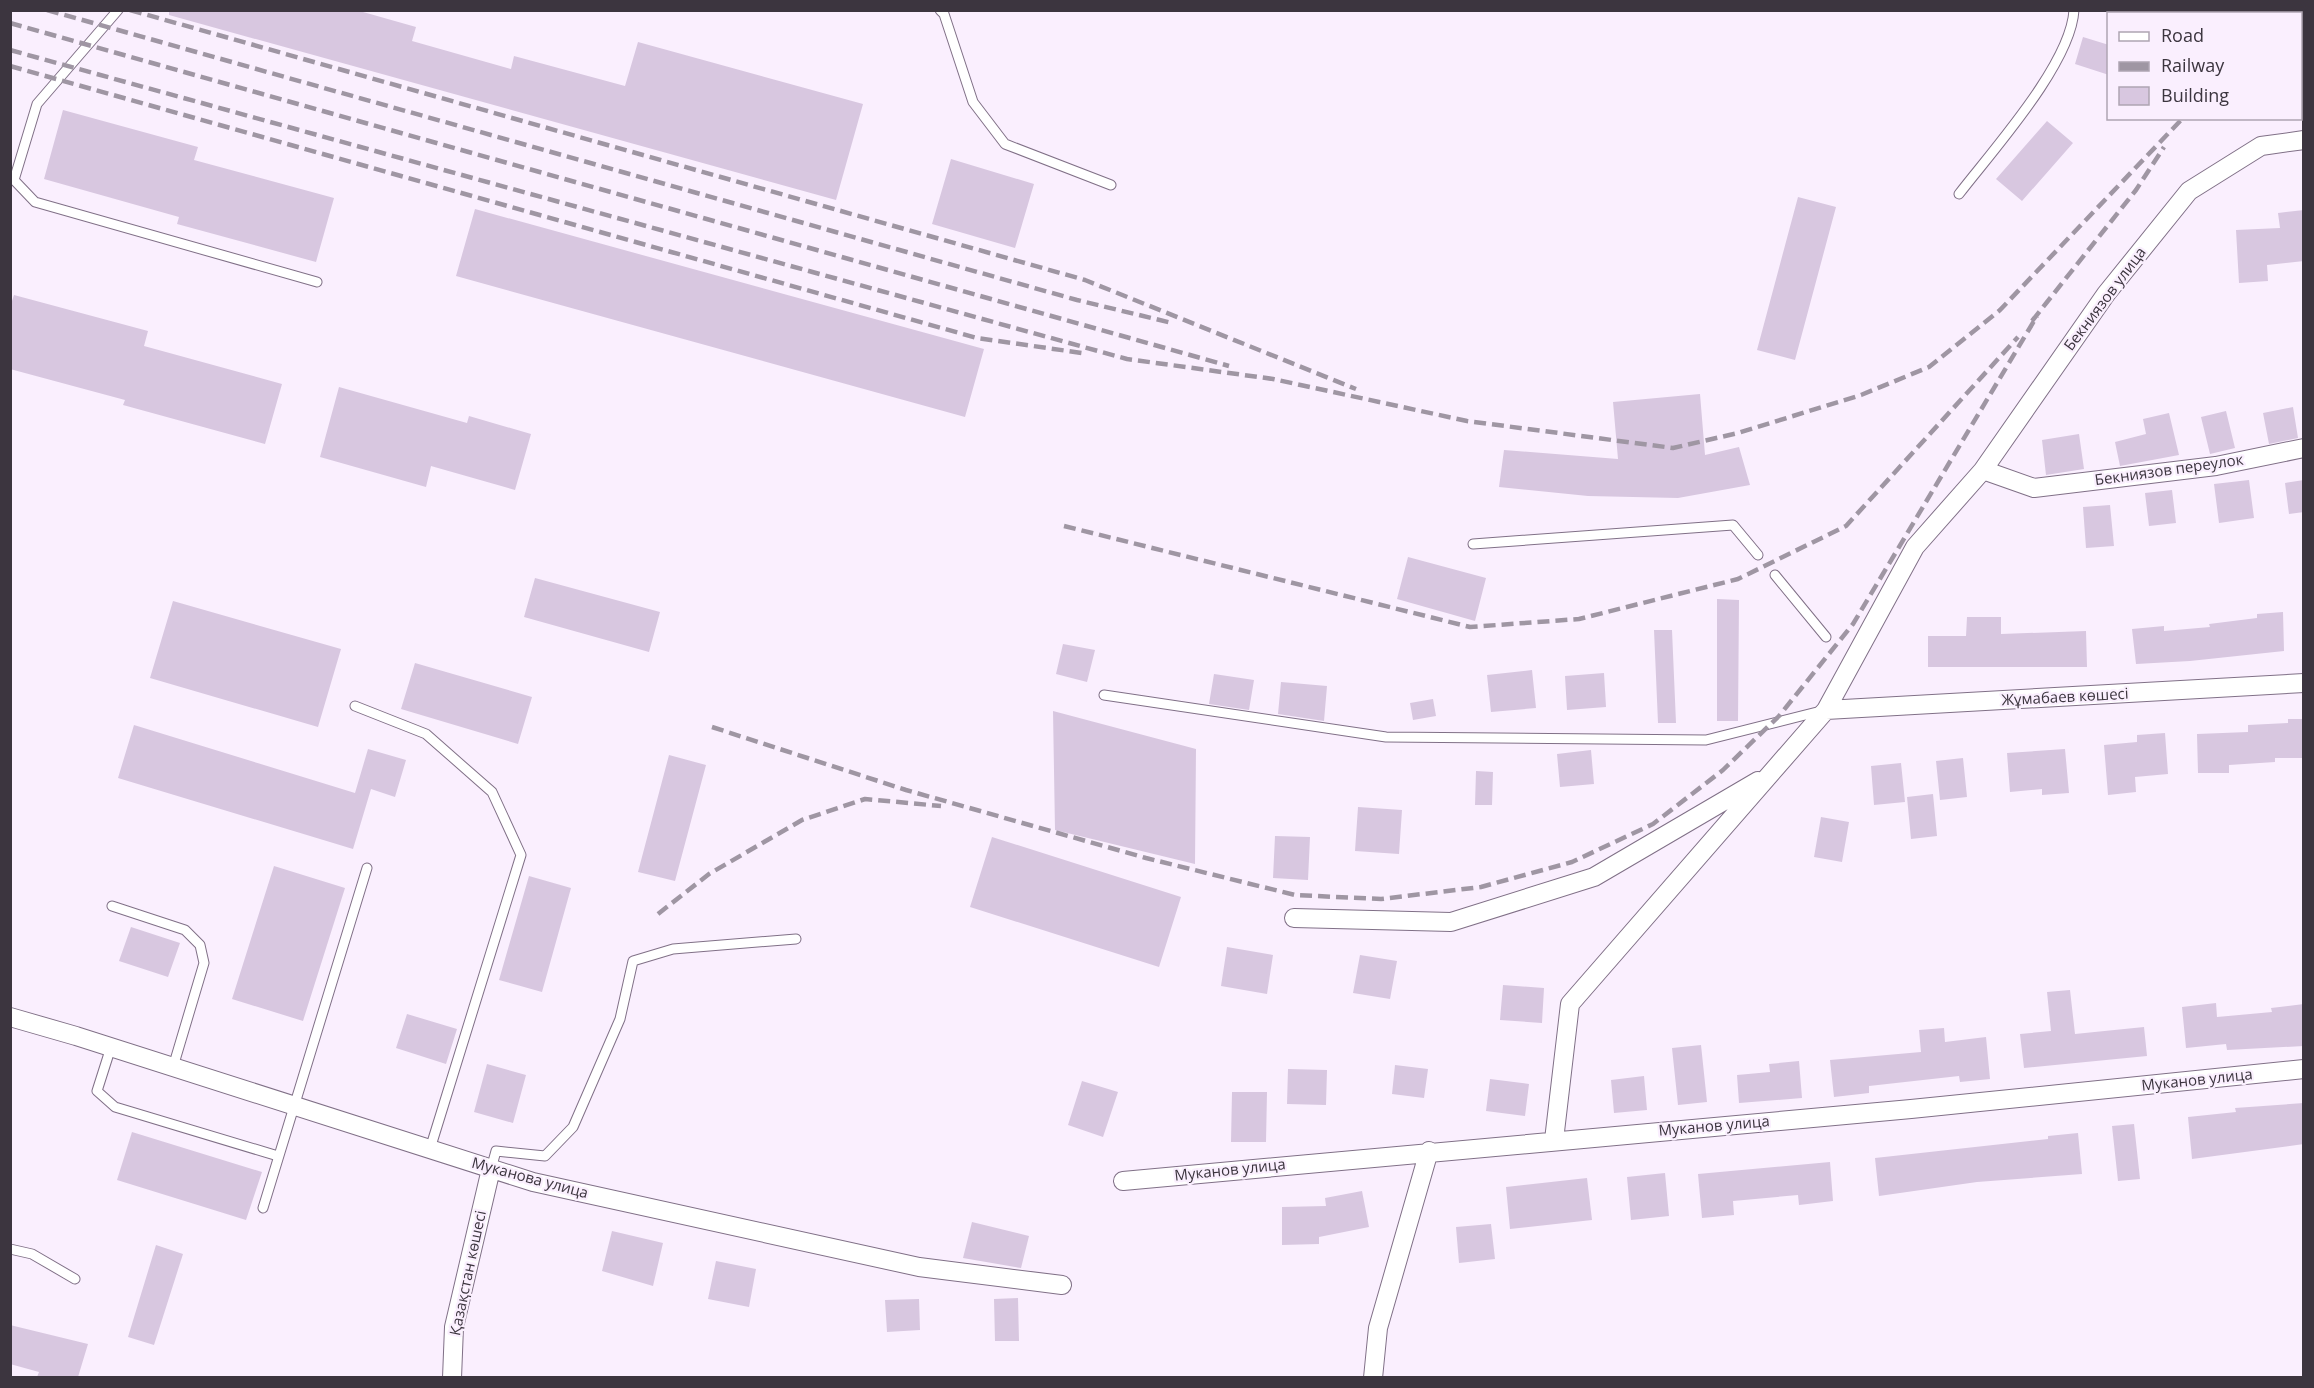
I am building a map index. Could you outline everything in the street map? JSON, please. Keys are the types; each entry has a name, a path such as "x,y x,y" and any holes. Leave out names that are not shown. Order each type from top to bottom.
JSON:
{"street":[{"name":"Бекниязов улица","path":"1554,1140 1570,1004 1826,710 1846,662 1915,547 1983,470 2106,294 2189,190 2261,146 2304,140"},
{"name":"Бекниязов переулок","path":"1983,470 2034,488 2216,466 2304,448"},
{"name":"Жұмабаев көшесі","path":"1826,710 2304,683"},
{"path":"1294,918 1451,922 1594,878 1772,772"},
{"name":"Муканова улица","path":"10,1017 545,1185 919,1267 1062,1285"},
{"name":"Муканов улица","path":"1124,1181 1428,1151 1911,1109 2304,1069"},
{"path":"1373,1377 1378,1328 1428,1151"},
{"name":"Қазақстан көшесі","path":"452,1377 454,1327 491,1168"}],"lane":[{"path":"118,10 37,104 14,180 35,201 317,282"},
{"path":"939,10 944,14 973,102 1005,144 1111,185"},
{"path":"1959,194 2039,88 2062,50 2073,22 2074,10"},
{"path":"1473,544 1733,525 1758,555"},
{"path":"1775,576 1826,637"},
{"path":"1104,695 1386,737 1706,740 1826,710"},
{"path":"355,706 426,735 492,792 521,855 430,1149"},
{"path":"263,1208 368,868"},
{"path":"112,906 185,930 200,945 204,963 173,1067"},
{"path":"491,1168 496,1151 545,1156 573,1127 620,1019 633,961 673,949 796,939"},
{"path":"111,1047 97,1090 115,1107 278,1156"},
{"path":"10,1249 32,1254 75,1279"}],"building":[{"path":"169,10 356,10 416,27 412,41 511,69 514,56 625,86 638,42 863,104 836,200 169,15"},
{"path":"2083,37 2107,44 2107,74 2075,64"},
{"path":"63,110 198,147 194,160 334,198 316,262 177,224 179,217 44,179"},
{"path":"2047,121 2073,143 2022,201 1996,179"},
{"path":"951,159 1034,184 1015,248 932,224"},
{"path":"1798,197 1836,207 1795,360 1757,350"},
{"path":"475,209 984,349 965,417 456,276"},
{"path":"2304,210 2304,261 2267,265 2268,281 2239,283 2236,230 2280,228 2278,213"},
{"path":"14,295 148,331 144,346 282,384 265,444 123,405 125,400 10,369 10,307"},
{"path":"339,387 467,423 469,416 531,434 515,490 431,466 426,487 320,457"},
{"path":"1700,394 1705,455 1739,447 1750,485 1678,498 1588,496 1499,487 1504,450 1618,459 1613,402"},
{"path":"2293,407 2298,438 2269,444 2263,413"},
{"path":"2226,411 2235,448 2210,454 2201,417"},
{"path":"2169,413 2179,455 2120,466 2115,442 2146,434 2143,419"},
{"path":"2079,434 2084,469 2046,475 2042,440"},
{"path":"2249,480 2254,518 2219,523 2214,484"},
{"path":"2304,480 2304,512 2289,514 2285,483"},
{"path":"2172,490 2176,523 2149,526 2145,493"},
{"path":"2110,505 2114,546 2086,548 2083,507"},
{"path":"1408,557 1486,578 1475,621 1397,599"},
{"path":"535,578 660,612 649,652 524,617"},
{"path":"1717,599 1739,600 1738,721 1717,721"},
{"path":"173,601 341,649 318,727 150,678"},
{"path":"2283,612 2284,651 2136,664 2132,629 2164,626 2164,631 2210,627 2209,624 2257,618 2257,614"},
{"path":"1967,617 2001,617 2001,634 2086,631 2087,667 1928,667 1928,636 1966,636"},
{"path":"1654,630 1672,630 1676,723 1658,723"},
{"path":"1063,644 1095,650 1087,682 1056,674"},
{"path":"415,663 532,697 518,744 401,709"},
{"path":"1532,670 1536,708 1491,712 1487,675"},
{"path":"1604,673 1606,707 1567,710 1565,676"},
{"path":"1214,674 1254,680 1249,710 1209,704"},
{"path":"1281,682 1327,686 1324,721 1278,714"},
{"path":"1433,699 1436,716 1413,720 1410,703"},
{"path":"1053,711 1196,749 1195,864 1055,830"},
{"path":"2288,719 2304,719 2304,758 2275,758 2275,762 2229,765 2229,773 2198,773 2197,734 2248,732 2248,725 2288,723"},
{"path":"134,725 355,793 368,749 406,760 395,797 371,789 353,849 118,778"},
{"path":"2165,733 2168,774 2135,777 2136,792 2108,795 2104,745 2137,742 2137,735"},
{"path":"2065,749 2069,793 2042,795 2042,789 2010,792 2007,753"},
{"path":"1591,750 1594,784 1560,787 1557,754"},
{"path":"669,755 706,765 675,881 638,872"},
{"path":"1963,758 1967,797 1940,800 1936,761"},
{"path":"1901,763 1905,802 1874,805 1871,766"},
{"path":"1476,771 1493,772 1492,805 1475,805"},
{"path":"1933,794 1937,836 1911,839 1907,797"},
{"path":"1358,807 1402,810 1399,854 1355,851"},
{"path":"1821,817 1849,822 1842,862 1814,857"},
{"path":"1275,836 1310,837 1308,880 1273,878"},
{"path":"992,837 1181,897 1159,967 970,907"},
{"path":"274,866 345,888 303,1021 232,999"},
{"path":"529,876 571,888 542,992 499,980"},
{"path":"131,927 180,943 168,977 119,961"},
{"path":"1227,947 1273,955 1267,994 1221,986"},
{"path":"1360,955 1397,961 1390,999 1353,993"},
{"path":"1503,985 1544,988 1542,1023 1500,1020"},
{"path":"2070,990 2075,1034 2144,1027 2147,1056 2024,1068 2020,1034 2051,1031 2047,992"},
{"path":"2216,1003 2217,1017 2272,1012 2271,1008 2304,1004 2304,1046 2227,1050 2226,1044 2186,1048 2182,1007"},
{"path":"407,1014 457,1029 446,1064 396,1048"},
{"path":"1944,1028 1945,1042 1986,1037 1990,1079 1960,1082 1959,1076 1869,1086 1869,1093 1834,1097 1830,1060 1921,1052 1919,1030"},
{"path":"1701,1045 1707,1102 1678,1105 1672,1048"},
{"path":"1799,1061 1802,1098 1739,1103 1737,1075 1770,1072 1769,1064"},
{"path":"487,1064 526,1075 513,1123 474,1112"},
{"path":"1395,1065 1428,1069 1424,1098 1392,1094"},
{"path":"1288,1069 1327,1070 1326,1105 1287,1104"},
{"path":"1644,1076 1647,1110 1614,1113 1611,1080"},
{"path":"1490,1079 1529,1084 1525,1116 1486,1111"},
{"path":"1082,1081 1118,1092 1103,1137 1068,1125"},
{"path":"1232,1092 1267,1092 1266,1142 1231,1142"},
{"path":"2304,1103 2304,1144 2192,1159 2188,1117 2236,1112 2235,1108"},
{"path":"2134,1124 2140,1179 2118,1181 2112,1126"},
{"path":"132,1132 262,1172 246,1220 117,1180"},
{"path":"2078,1133 2082,1174 1977,1182 1879,1196 1875,1158 2048,1139 2048,1136"},
{"path":"1830,1162 1833,1201 1799,1205 1798,1195 1733,1201 1734,1215 1702,1218 1698,1174"},
{"path":"1665,1173 1669,1216 1631,1220 1627,1177"},
{"path":"1587,1178 1592,1220 1510,1229 1506,1187"},
{"path":"1362,1191 1369,1227 1319,1237 1319,1244 1282,1245 1282,1207 1326,1206 1325,1198"},
{"path":"972,1222 1029,1236 1021,1268 963,1258"},
{"path":"1491,1224 1495,1259 1459,1263 1456,1227"},
{"path":"612,1231 663,1243 653,1286 602,1271"},
{"path":"156,1245 183,1254 154,1345 128,1337"},
{"path":"716,1261 756,1269 749,1307 708,1299"},
{"path":"1018,1298 1019,1341 995,1341 994,1299"},
{"path":"919,1299 920,1330 887,1332 885,1300"},
{"path":"10,1325 88,1344 78,1377 37,1377 39,1372 10,1364"}],"railway":[{"path":"47,10 1077,300 1172,323"},
{"path":"130,10 1085,280 1356,389"},
{"path":"10,23 1229,366"},
{"path":"10,50 1127,359 1273,379 1467,421 1673,448 1738,433 1861,395 1929,367 2000,310 2181,120"},
{"path":"10,66 977,338 1082,353"},
{"path":"2032,321 2136,190 2164,147"},
{"path":"712,727 906,790 1146,858 1295,895 1381,899 1481,887 1572,862 1653,824 1723,770 1779,716 1853,624 2037,316"},
{"path":"1064,526 1470,627 1579,619 1738,579 1846,526 2018,337"},
{"path":"658,914 709,874 802,820 865,799 941,806"}]}
